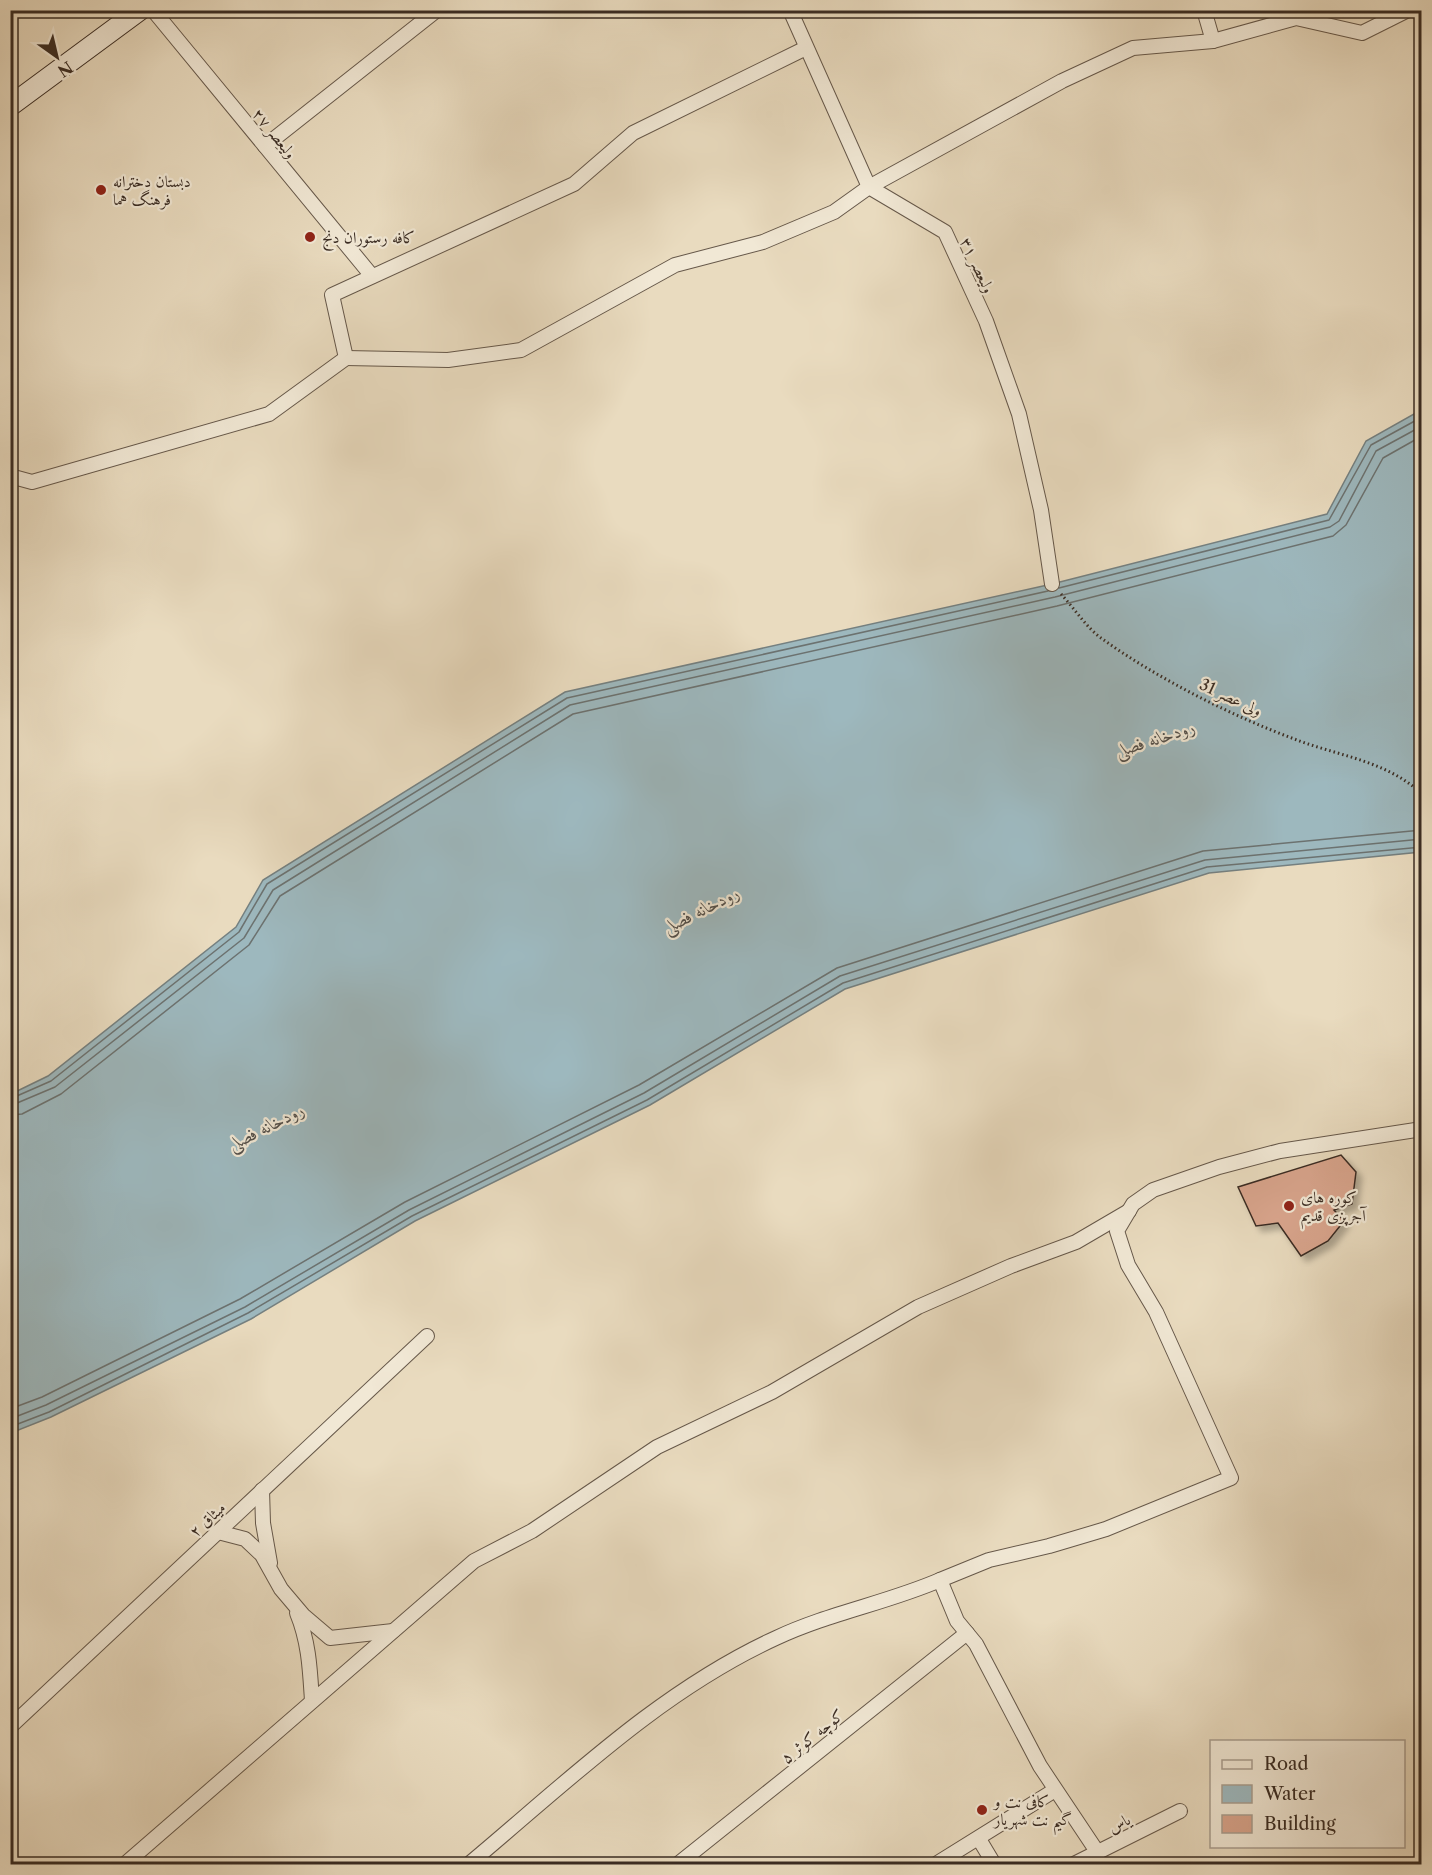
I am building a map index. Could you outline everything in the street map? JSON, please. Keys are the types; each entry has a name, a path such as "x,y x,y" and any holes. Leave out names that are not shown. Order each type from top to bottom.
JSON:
{"main road":[{"path":"10,106 140,10"}],"street":[{"name":"ولیعصر ۲۷","path":"153,10 372,276"},
{"path":"265,146 437,10"},
{"path":"789,10 869,187"},
{"path":"1204,10 1214,41"},
{"path":"10,476 32,482 269,414 346,358 448,360 521,350 675,265 764,242 834,212 869,187 1062,81 1132,48 1214,41 1296,18 1362,33 1407,10"},
{"path":"346,358 332,294 574,184 633,133 806,48"},
{"name":"ولیعصر ۳۱","path":"869,187 945,231 986,321 1019,414 1041,510 1052,584"},
{"path":"469,1864 639,1721 730,1662 777,1637 862,1605 914,1591 989,1560 1049,1546 1106,1529 1231,1478 1156,1312 1128,1265 1117,1230 1133,1204 1153,1190 1219,1167 1280,1151 1422,1129"},
{"path":"125,1864 474,1561 532,1532 657,1447 772,1392 918,1306 1011,1266 1076,1242 1129,1211"},
{"name":"میثاق ۲","path":"10,1727 427,1336"},
{"path":"262,1490 263,1523 271,1571"},
{"path":"219,1532 245,1539 262,1555 292,1603 305,1632 312,1701"},
{"path":"940,1580 957,1621 976,1644 1055,1790 1067,1804 1098,1852"},
{"path":"292,1603 330,1638 393,1631"},
{"name":"کوچه کوثر ۵","path":"678,1864 967,1633"},
{"path":"936,1864 1055,1790"},
{"name":"یاس","path":"1074,1864 1180,1811"},
{"path":"979,1839 994,1864"}],"path":[{"name":"ولی عصر 31","path":"1052,584 1100,637 1185,689 1286,736 1328,752 1364,759 1414,786 1422,794"}],"water":[{"name":"رودخانه فصلی","path":"1421,410 1421,852 1209,873 845,989 650,1105 415,1221 251,1319 51,1417 11,1433 11,1094 48,1076 236,927 263,880 565,692 1052,584 1327,514 1366,441"}],"building":[{"name":"کوره های آجرپزی قدیم","path":"1341,1155 1356,1172 1352,1204 1334,1210 1344,1221 1328,1241 1301,1256 1278,1223 1256,1226 1238,1187"}],"place":[{"name":"دبستان دخترانه فرهنگ هما","path":"101,190"},
{"name":"کافه رستوران دنج","path":"310,237"},
{"name":"کوره های آجرپزی قدیم","path":"1289,1206"},
{"name":"کافی نت و گیم نت شهریار","path":"982,1810"}]}
